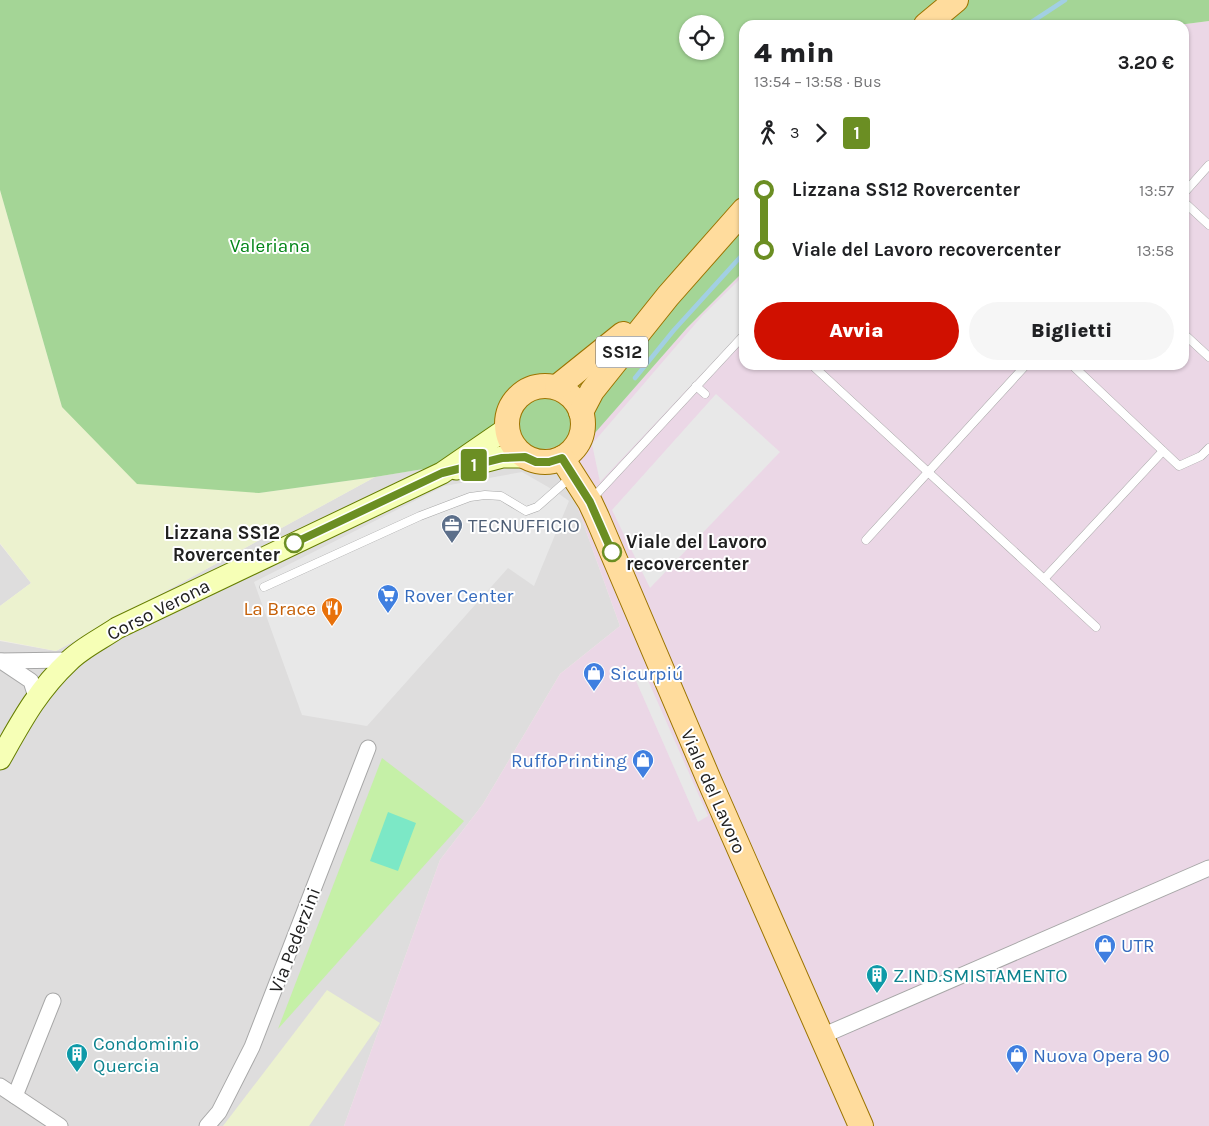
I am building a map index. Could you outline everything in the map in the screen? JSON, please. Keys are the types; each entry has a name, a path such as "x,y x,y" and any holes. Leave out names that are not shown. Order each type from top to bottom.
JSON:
{"main road":[{"path":"932,20 956,0"},
{"name":"SS12","path":"567,467 573,450 580,439 583,425 581,412 592,391 668,296 739,216"},
{"name":"SS12","path":"557,387 587,365 668,296"},
{"path":"567,467 549,462 536,462 525,457 512,445 506,429 507,416 511,404 520,394 531,388 544,385 557,387 568,393 576,401 581,412"},
{"path":"442,473 506,429"},
{"path":"442,473 502,458 525,457"},
{"name":"Viale del Lavoro","path":"567,467 590,502 708,780 861,1126"},
{"name":"Corso Verona","path":"0,759 38,688 70,660 117,628 442,473"}],"street":[{"path":"1,662 70,660"},
{"path":"1,662 38,688 42,669 32,661"},
{"name":"Via Pederzini","path":"207,1126 219,1112 252,1047 368,748"},
{"path":"822,1036 1209,868"},
{"path":"15,1096 53,1001"},
{"path":"0,1086 15,1096 39,1120 60,1126"}],"lane":[{"path":"1189,187 1209,165"},
{"path":"1189,207 1209,225"},
{"path":"1189,339 1209,358"},
{"path":"590,502 739,340"},
{"path":"817,370 1096,627"},
{"path":"866,540 1021,370"},
{"path":"1077,370 1179,466 1201,456 1209,448"},
{"path":"696,386 705,394"},
{"path":"1044,579 1163,451"},
{"path":"264,587 420,516 470,498 485,495 501,496 526,511 537,507 567,467"}],"shaded area":[{"path":"1209,21 1209,1126 344,1126 440,860 483,804 560,674 620,626 556,447 587,441 687,328 739,276 739,370 1189,370 1189,24"},
{"path":"739,280 739,334 600,482 592,444 702,316"},
{"path":"716,394 780,452 650,588 612,510"},
{"path":"556,447 620,626 560,674 483,804 440,860 344,1126 0,1126 0,641 56,651 375,477"},
{"name":"Rover Center","path":"522,472 569,501 534,586 508,568 367,726 302,715 254,582 444,486"},
{"path":"0,544 31,583 0,606"},
{"path":"643,669 708,816 698,822 633,674"}],"green space":[{"name":"Valeriana","path":"0,0 1209,0 1209,21 1189,24 1189,20 739,20 739,276 687,328 587,442 375,477 259,493 137,484 62,407 0,190"},
{"path":"0,190 62,407 259,493 375,477 56,651 0,640 0,606 31,583 0,543"},
{"path":"382,758 464,821 278,1029"},
{"path":"388,812 416,823 398,871 370,861"},
{"path":"327,990 380,1023 309,1126 223,1126"}],"waterway":[{"path":"1035,20 1065,0"},
{"path":"635,378 674,330 739,258"}],"bus line":[{"name":"1","path":"294,543 442,473 502,458 525,457 536,462 549,462 562,458 590,502 612,552"}],"place":[{"name":"Lizzana SS12 Rovercenter","path":"294,543"},
{"name":"TECNUFFICIO","path":"452,544"},
{"name":"Viale del Lavoro recovercenter","path":"612,552"},
{"name":"Rover Center","path":"388,614"},
{"name":"La Brace","path":"332,627"},
{"name":"Sicurpiú","path":"594,692"},
{"name":"RuffoPrinting","path":"643,779"},
{"name":"UTR","path":"1105,964"},
{"name":"Z.IND.SMISTAMENTO","path":"877,994"},
{"name":"Condominio Quercia","path":"77,1073"},
{"name":"Nuova Opera 90","path":"1017,1074"}]}
